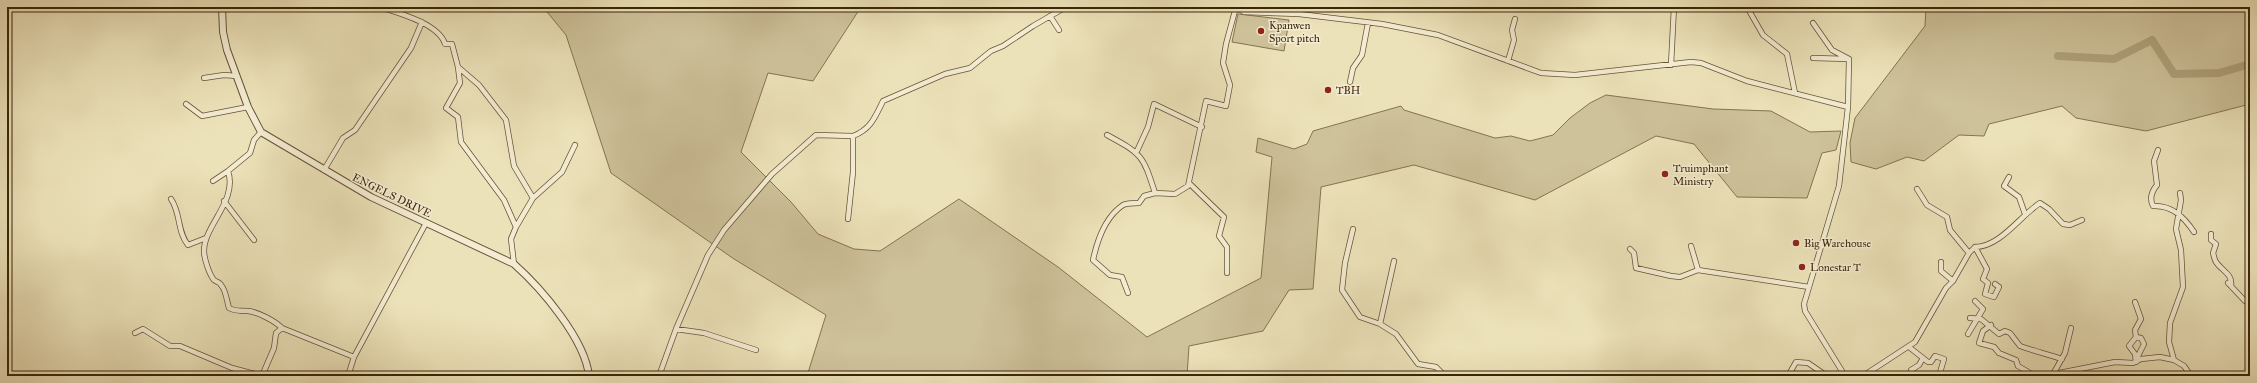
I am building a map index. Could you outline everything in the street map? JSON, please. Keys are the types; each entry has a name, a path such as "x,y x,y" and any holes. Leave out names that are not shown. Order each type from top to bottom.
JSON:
{"street":[{"path":"213,181 250,153 254,140 261,132 248,107 227,50 223,32 222,7"},
{"path":"380,7 422,22 443,37 445,44 452,44 458,67 460,83 446,108 458,117 461,142 504,200 516,227"},
{"path":"659,376 676,329 708,255 736,216 772,174 816,135 853,136 870,126 883,101 945,74 970,68 991,51 1003,46 1066,7"},
{"path":"1128,294 1122,277 1110,275 1093,260 1098,237 1112,216 1124,205 1139,203 1144,196 1155,193 1175,194 1189,183 1202,127 1206,101 1226,106 1230,85 1223,63 1226,44 1236,7 1368,23 1438,34 1541,73 1575,75 1691,62 1701,63 1746,81 1848,108"},
{"path":"1671,65 1674,7"},
{"path":"1747,7 1763,35 1787,54 1795,93"},
{"path":"1050,16 1059,30"},
{"path":"1508,61 1514,40 1512,30 1515,18"},
{"path":"324,170 343,138 355,130 411,48 422,22"},
{"path":"1350,82 1353,68 1362,55 1368,23"},
{"path":"1813,23 1832,50 1849,59"},
{"path":"1813,58 1849,59"},
{"path":"1845,376 1805,312 1804,304 1838,186 1848,108 1849,59"},
{"path":"458,67 479,85 506,120 514,166 533,198"},
{"path":"204,78 224,75 237,76"},
{"path":"186,104 202,116 248,107"},
{"path":"1137,152 1148,126 1154,104 1202,127"},
{"name":"ENGELS DRIVE","path":"261,132 371,197 514,264 526,275 555,308 585,354 589,376"},
{"path":"1107,135 1137,152 1148,170 1155,193"},
{"path":"848,218 853,172 853,136"},
{"path":"514,264 512,239 516,227 533,198 562,172 575,145"},
{"path":"2158,150 2154,161 2157,185 2152,192 2151,203 2153,206 2166,206 2179,214 2194,232"},
{"path":"228,171 231,180 224,201 206,238 204,251 210,273 214,280 221,285 229,308 236,312 248,311 278,323 282,328 354,357"},
{"path":"2009,177 2004,186 2020,197 2025,214"},
{"path":"1189,183 1224,217 1219,236 1227,247 1227,273"},
{"path":"1917,189 1925,203 1946,217 1950,230 1969,253"},
{"path":"2174,360 2168,342 2170,323 2183,287 2182,250 2176,229 2179,214 2180,193"},
{"path":"171,199 176,207 182,237 188,245 206,238"},
{"path":"224,201 254,240"},
{"path":"1863,376 1910,347 1924,330 1946,288 1953,281 1969,253 1975,247 1984,247 2040,203 2049,208 2063,224 2070,225 2082,220"},
{"path":"348,376 354,357 426,223"},
{"path":"1353,229 1345,263 1342,290 1360,317 1380,324 1396,334 1418,364 1436,367 1445,376"},
{"path":"2211,234 2211,240 2216,244 2212,253 2215,261 2230,277 2232,281 2230,285 2245,301 2250,300"},
{"path":"1691,246 1698,270"},
{"path":"1975,247 1987,269 1983,279 1988,283 1986,294 1994,297 1999,290 1999,287 1995,284"},
{"path":"1630,249 1634,252 1636,268 1671,276 1680,277 1698,270 1809,287"},
{"path":"1380,324 1394,261"},
{"path":"1941,262 1941,271 1953,281"},
{"path":"1968,334 1983,308 1975,301"},
{"path":"2136,302 2141,319 2135,330 2136,337 2129,346 2135,354 2136,362"},
{"path":"1970,318 1978,319 1991,325 1999,334 2006,331 2020,346 2039,350 2045,355 2062,359"},
{"path":"1991,325 1983,331 1979,343 1994,347 1999,353 2016,360 2018,366 2035,376"},
{"path":"135,332 143,329 170,346 180,346 232,368 262,376 274,348 276,333 282,328"},
{"path":"2053,375 2065,353 2071,328"},
{"path":"676,329 704,333 756,350"},
{"path":"2136,337 2141,338 2144,348 2138,354 2136,362"},
{"path":"1910,347 1928,362 1931,362 1935,356 1944,359 1939,376"},
{"path":"2053,375 2115,362 2136,362 2160,357 2174,360 2184,366 2190,376"},
{"path":"1911,376 1911,370 1919,365 1923,358"},
{"path":"1788,376 1796,362 1808,363 1827,376"}],"shaded area":[{"path":"543,7 861,7 813,81 768,73 741,152 791,202 818,234 854,249 880,251 959,199 1058,267 1147,337 1261,278 1272,157 1256,152 1258,138 1294,149 1307,144 1313,131 1401,106 1404,110 1495,138 1511,136 1530,141 1553,135 1570,118 1590,103 1606,95 1713,109 1771,111 1810,132 1841,131 1836,150 1822,153 1807,198 1737,197 1694,144 1656,136 1535,200 1414,165 1321,187 1313,289 1289,290 1263,331 1189,346 1187,376 807,376 826,315 734,259 611,173 566,35"},
{"path":"1926,7 2250,7 2250,104 2146,131 2076,118 2062,106 1989,124 1984,136 1959,135 1924,161 1907,157 1876,169 1851,162 1850,143 1855,118 1925,26"},
{"name":"Kpanwen Sport pitch","path":"1238,14 1289,20 1284,51 1232,42"}],"waterway":[{"path":"2058,56 2114,59 2152,40 2174,74 2219,73 2250,64"}],"place":[{"name":"Kpanwen Sport pitch","path":"1261,31"},
{"name":"TBH","path":"1328,90"},
{"name":"Truimphant Ministry","path":"1665,174"},
{"name":"Big Warehouse","path":"1796,243"},
{"name":"Lonestar T","path":"1802,267"}]}
